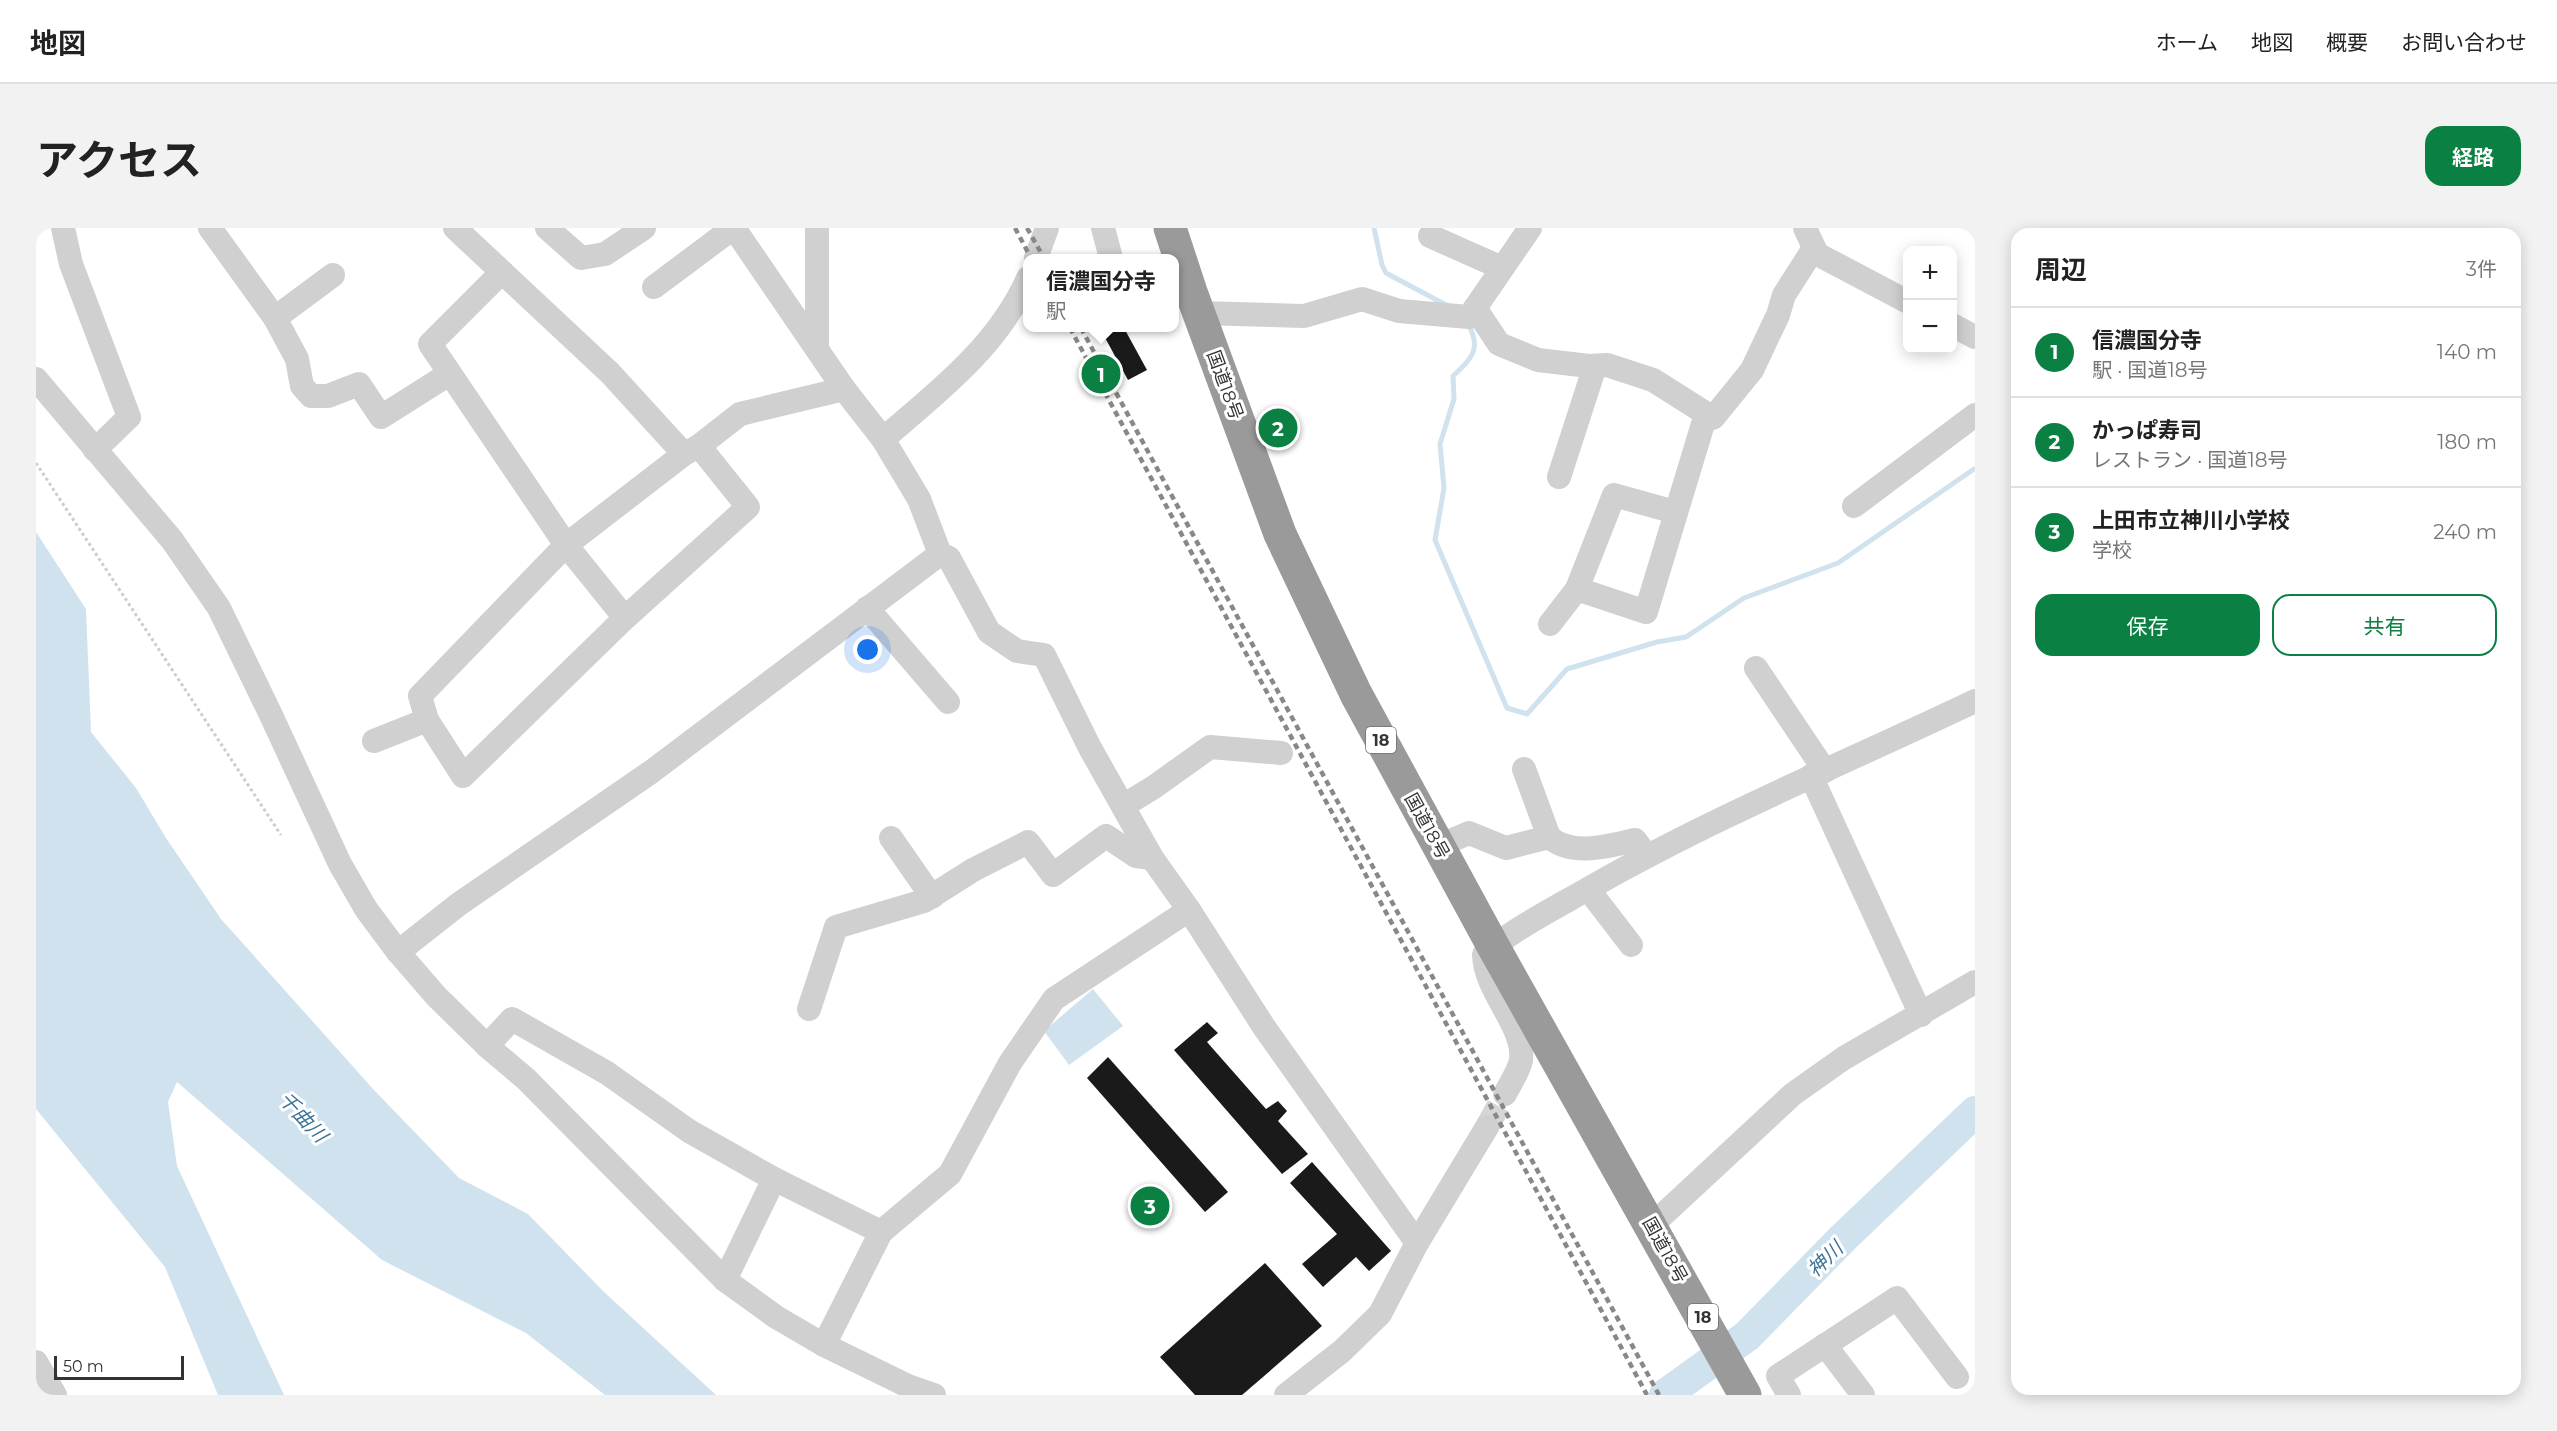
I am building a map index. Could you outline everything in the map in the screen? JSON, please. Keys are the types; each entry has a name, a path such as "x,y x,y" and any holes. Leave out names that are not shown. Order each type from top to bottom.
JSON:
{"highway":[{"name":"国道18号","path":"1170,228 1176,254"},
{"name":"国道18号","path":"1179,264 1188,301 1280,534 1356,694 1493,946 1656,1232 1745,1395"}],"street":[{"path":"63,228 71,264 129,417 95,450"},
{"path":"210,228 275,318 297,358 302,386 311,396 328,396 359,384 381,417 449,374"},
{"path":"547,228 581,258 605,254 644,228"},
{"path":"654,287 734,228 817,346 844,389 883,439 919,499 940,554 949,558 989,632 1017,651 1044,655 1090,748 1152,858 1189,910 1264,1027 1417,1243"},
{"path":"817,228 817,346"},
{"path":"1037,254 1047,228"},
{"path":"1103,228 1110,254"},
{"path":"1188,301 1304,316 1362,299 1399,310 1434,316 1469,317 1530,228"},
{"path":"467,232 502,272 691,450 748,507 625,618 463,776 427,720 420,696 566,545 691,450 740,414 844,389"},
{"path":"1430,236 1502,268"},
{"path":"1475,308 1499,344 1538,360 1595,366 1607,365 1653,380 1713,418 1752,370 1778,315 1784,295 1809,238"},
{"path":"1809,238 1817,254 1904,300"},
{"path":"502,272 430,344 566,545 625,618"},
{"path":"275,318 333,275"},
{"path":"883,439 978,354 1007,318 1023,288"},
{"path":"1957,327 1975,337"},
{"path":"1560,477 1595,366"},
{"path":"36,379 172,540 219,608 340,864 366,909 398,952 436,996 487,1046 526,1079 725,1280 776,1317 824,1346 908,1386 934,1395"},
{"path":"1577,589 1646,612 1706,414"},
{"path":"1854,506 1975,415"},
{"path":"1550,624 1577,589 1614,495 1675,512"},
{"path":"398,952 459,904 651,772 940,554"},
{"path":"867,608 948,702"},
{"path":"1756,668 1818,774 1921,1015"},
{"path":"1505,1094 1521,1061 1520,1046 1509,1018 1484,971 1484,955 1493,946 1520,927 1647,856 1975,700"},
{"path":"374,741 427,720"},
{"path":"1123,806 1210,747 1281,753"},
{"path":"1524,769 1549,837 1553,841 1576,849 1605,847 1635,840 1647,856"},
{"path":"1438,846 1469,833 1506,848 1549,837"},
{"path":"810,1009 836,927 924,902 973,870 1028,842 1053,875 1106,836 1136,856 1152,858"},
{"path":"891,838 932,897"},
{"path":"1588,889 1631,945"},
{"path":"824,1346 881,1232 950,1174 1010,1063 1054,999 1189,910"},
{"path":"1656,1232 1793,1094 1845,1058 1975,982"},
{"path":"487,1046 512,1020 607,1073 689,1131 774,1179 881,1232"},
{"path":"1286,1395 1342,1351 1380,1314 1417,1243 1486,1128"},
{"path":"725,1280 774,1179"},
{"path":"1789,1395 1778,1376 1897,1298 1958,1377"},
{"path":"1825,1345 1863,1395"},
{"path":"36,1362 55,1395"}],"path":[{"path":"36,463 281,835"}],"water":[{"name":"千曲川","path":"36,532 86,609 91,732 136,788 166,838 221,919 374,1090 459,1178 528,1214 604,1292 716,1395 605,1395 526,1333 382,1260 177,1082 168,1102 177,1166 284,1395 218,1395 165,1267 36,1109"},
{"path":"1093,989 1123,1026 1069,1065 1044,1031"}],"building":[{"path":"1126,332 1147,370 1128,380 1103,334"},
{"path":"1207,1022 1218,1033 1207,1042 1266,1109 1278,1101 1287,1111 1278,1121 1308,1154 1282,1174 1174,1050"},
{"path":"1108,1057 1228,1192 1205,1212 1087,1078"},
{"path":"1312,1162 1391,1251 1369,1271 1356,1257 1323,1287 1302,1264 1337,1234 1290,1183"},
{"path":"1265,1263 1322,1326 1242,1395 1195,1395 1160,1357"}],"waterway":[{"path":"1374,228 1382,265 1386,273 1448,306"},
{"path":"1468,324 1474,340 1473,353 1453,376 1454,399 1440,444 1444,488 1435,540 1507,708 1527,714 1567,669 1657,642 1686,637 1744,598 1838,563 1974,469"},
{"name":"神川","path":"1665,1395 1747,1336 1843,1238 1975,1112"}],"tunnel":[{"path":"1487,1127 1505,1094"}],"railway":[{"path":"1015,228 1029,254"},
{"path":"1027,228 1042,254"},
{"path":"1072,332 1647,1395"},
{"path":"1083,332 1659,1395"}],"place":[{"name":"信濃国分寺","path":"1101,374"},
{"name":"かっぱ寿司","path":"1278,428"},
{"name":"上田市立神川小学校","path":"1150,1206"}]}
